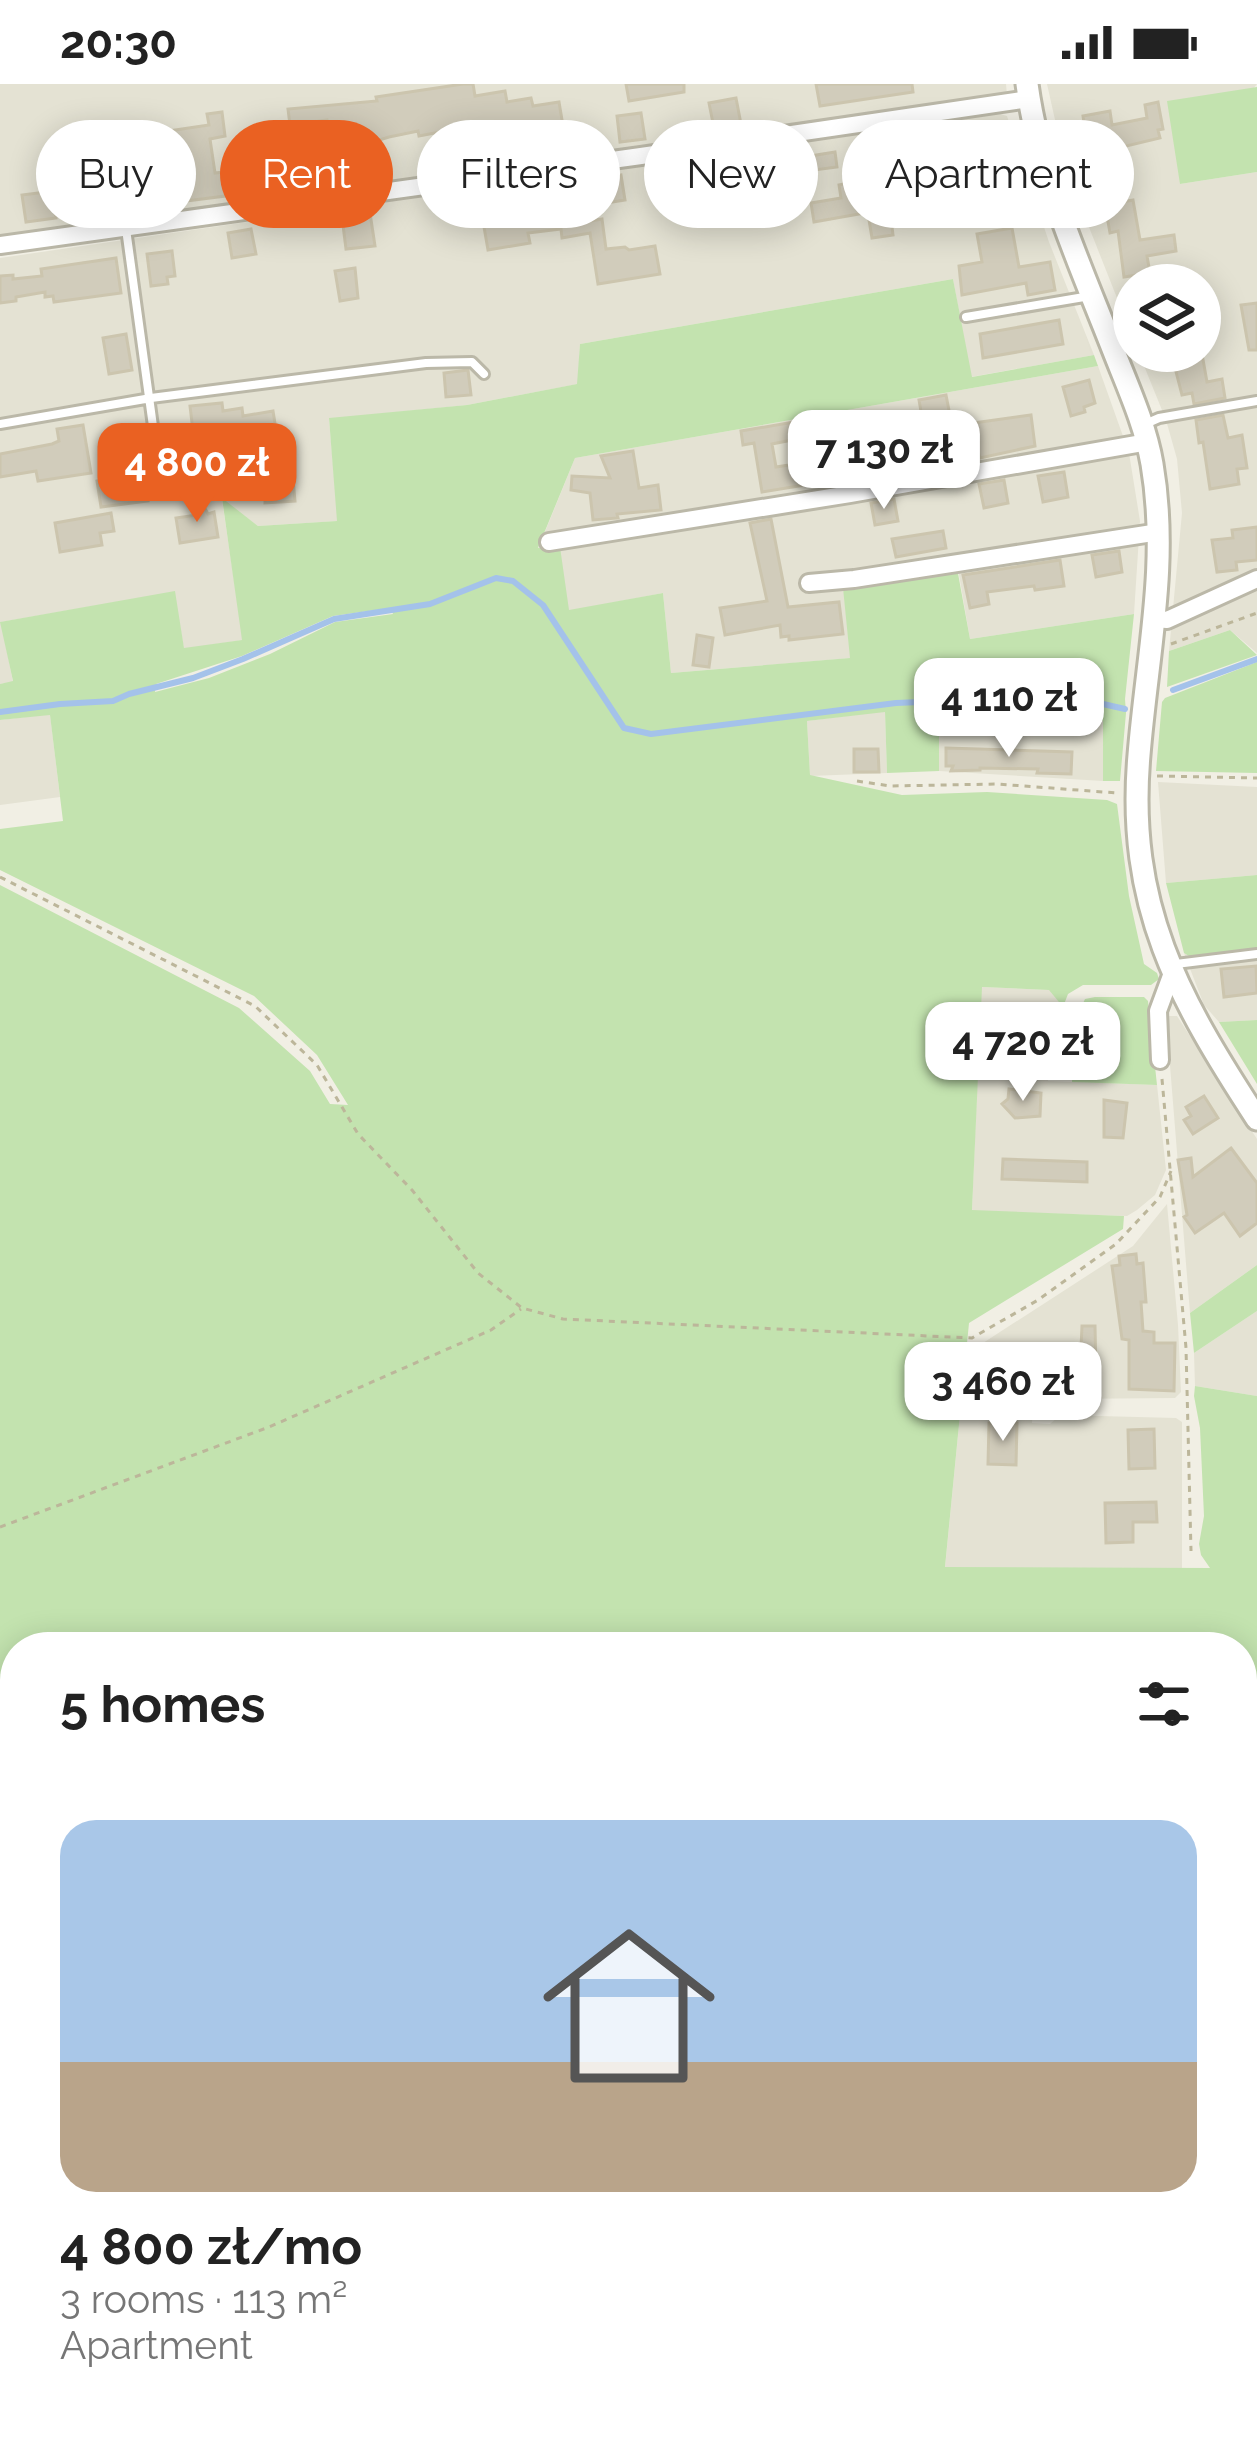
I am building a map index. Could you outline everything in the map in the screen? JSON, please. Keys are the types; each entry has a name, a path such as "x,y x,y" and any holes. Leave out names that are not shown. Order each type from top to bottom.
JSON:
{"street":[{"path":"196,217 1028,92 1047,172 1145,434 1159,532 1160,576 1137,784 1148,895 1170,969 1201,1031 1257,1119"},
{"path":"0,245 126,228"},
{"path":"549,542 850,494 1145,434"},
{"path":"808,583 1159,532"},
{"path":"1155,619 1167,620 1257,579"},
{"path":"1160,1060 1159,1011 1170,969"}],"lane":[{"path":"126,228 159,470"},
{"path":"966,317 1092,295"},
{"path":"0,424 151,398 426,363 472,362 484,374"},
{"path":"1145,434 1159,418 1257,401"},
{"path":"1170,969 1257,954"}],"path":[{"path":"1152,644 1176,644 1257,613"},
{"path":"857,781 890,786 1257,778"},
{"path":"0,877 255,1006 317,1065 358,1134 412,1190 478,1273 522,1308 562,1319 972,1338 1039,1300 1116,1244 1160,1197 1171,1171"},
{"path":"1160,1060 1186,1348 1191,1551"},
{"path":"0,1527 269,1427 491,1330 522,1308"}],"shaded area":[{"path":"0,84 1006,84 1007,95 818,122 644,120 644,146 620,150 620,120 417,120 417,178 393,182 393,120 220,120 220,206 196,209 196,120 36,120 36,228 64,228 0,237"},
{"path":"1047,84 1257,84 1180,184 1257,172 1257,653 1230,630 1169,651 1182,513 1177,459 1147,372 1221,372 1221,264 1113,264 1113,288 1089,228 1134,228 1134,120 1055,120"},
{"path":"997,113 1008,120 949,120"},
{"path":"842,136 842,228 1044,228 1094,355 971,377 953,279 580,344 578,384 467,405 329,419 338,521 258,526 222,500 243,640 184,649 174,592 1,622 13,682 0,684 0,258 220,226 393,228 393,201 417,197 417,228 620,228 620,168 644,164 644,228 818,228 818,139"},
{"path":"1098,366 1129,453 1140,521 1134,614 970,639 958,569 851,658 671,673 663,593 569,611 538,549 575,458"},
{"path":"885,711 887,773 810,776 807,721"},
{"path":"938,713 1103,721 1103,781 939,771"},
{"path":"50,714 60,797 0,805 0,720"},
{"path":"1158,782 1257,787 1257,875 1166,883"},
{"path":"1257,950 1257,1020 1219,1022 1204,1005 1184,953 1192,958"},
{"path":"981,987 1050,990 1063,1007 1060,1065 1048,1081 1157,1085 1166,1170 1155,1195 1137,1210 1127,1216 972,1211"},
{"path":"1166,1016 1177,1016 1257,1139 1257,1265 1190,1313"},
{"path":"1167,1204 1181,1392 1175,1398 1061,1399 1051,1390 1034,1389 1032,1423 1050,1424 1060,1415 1176,1418 1182,1422 1182,1568 945,1568 966,1354 1133,1246"},
{"path":"1257,1311 1257,1396 1195,1386 1194,1353"}],"green space":[{"path":"1257,87 1257,172 1180,184 1167,101"},
{"path":"953,279 972,377 1094,355 1098,366 575,458 538,548 560,547 569,610 663,593 671,673 850,658 843,588 957,568 970,639 1134,614 1120,781 1103,781 1103,721 939,713 939,771 887,773 885,712 807,721 810,775 902,795 987,792 1117,804 1144,964 1159,979 1151,985 1083,985 1068,994 1063,1007 1049,990 982,987 972,1210 1124,1216 1123,1229 969,1323 945,1567 1210,1568 1199,1544 1204,1516 1195,1386 1257,1396 1257,1632 0,1632 0,885 239,1008 310,1071 330,1104 348,1105 317,1055 254,996 0,870 0,829 63,821 50,715 0,720 0,684 13,681 0,622 175,591 184,648 242,640 222,498 258,526 337,521 329,418 467,405 577,384 580,344","holes":["390,608 393,614 335,622 209,678 155,692 156,684 242,656 333,616"]},
{"path":"1230,630 1257,655 1167,687 1169,651"},
{"path":"1257,662 1257,773 1156,771 1165,698"},
{"path":"1257,875 1257,950 1192,958 1184,953 1166,883"},
{"path":"1144,997 1148,1001 1157,1085 1072,1082 1074,1023 1085,999"},
{"path":"1257,1020 1257,1084 1219,1022"},
{"path":"1257,1265 1257,1311 1194,1353 1190,1313"}],"building":[{"path":"473,84 475,96 505,91 507,102 531,98 533,106 559,102 562,120 417,120 417,131 393,137 393,120 289,120 288,109 377,101 376,97"},
{"path":"626,84 684,84 684,92 629,101"},
{"path":"816,84 912,84 913,92 820,106"},
{"path":"736,98 740,120 712,120 709,103"},
{"path":"1158,102 1163,129 1158,130 1160,138 1134,144 1134,121 1147,118 1145,105"},
{"path":"1110,111 1111,120 1084,120 1083,116"},
{"path":"222,112 220,137 210,139 215,173 220,172 220,197 196,200 196,127 209,125 207,114"},
{"path":"641,113 644,139 620,142 617,116"},
{"path":"835,152 837,167 818,169 818,155"},
{"path":"842,184 842,217 818,221 818,202 841,198"},
{"path":"36,193 36,221 26,222 22,195"},
{"path":"1134,206 1140,240 1174,235 1176,251 1147,256 1148,264 1122,264 1118,231 1110,233 1109,228 1134,228"},
{"path":"343,228 372,228 375,246 346,249"},
{"path":"484,228 603,228 606,249 655,246 660,274 598,284 590,233 562,238 561,229 528,233 530,243 488,250"},
{"path":"870,228 892,228 893,235 872,238"},
{"path":"1012,228 1019,267 1050,262 1055,290 1028,295 1026,283 962,295 959,266 982,262 977,234"},
{"path":"251,229 256,254 232,258 228,233"},
{"path":"172,251 175,276 167,277 168,284 151,286 147,254"},
{"path":"116,258 121,293 54,302 45,292 0,303 0,276 42,276 41,269"},
{"path":"355,268 358,298 340,301 335,271"},
{"path":"1257,303 1257,350 1249,350 1241,305"},
{"path":"1059,320 1063,344 983,358 980,334"},
{"path":"126,334 132,370 109,374 103,338"},
{"path":"468,370 471,395 446,397 444,373"},
{"path":"1176,372 1205,372 1207,382 1222,379 1225,398 1194,404 1192,393 1182,395"},
{"path":"1089,380 1095,403 1071,416 1063,387"},
{"path":"946,395 952,426 1031,415 1035,446 980,458 847,472 845,458 926,440 919,400"},
{"path":"222,403 223,411 242,408 243,416 273,411 278,442 243,447 242,434 211,437 210,428 193,431 190,406"},
{"path":"1223,415 1228,438 1242,435 1247,468 1237,469 1239,484 1210,489 1196,420"},
{"path":"794,422 797,439 772,444 776,467 802,463 805,485 762,492 754,443 743,445 741,431"},
{"path":"83,425 91,473 38,481 36,471 0,477 0,454 52,444 59,441 57,429"},
{"path":"633,451 639,488 658,485 661,510 593,520 590,493 571,490 572,476 610,478 601,456"},
{"path":"292,467 295,501 265,503 266,469"},
{"path":"1064,472 1068,497 1043,502 1038,476"},
{"path":"145,474 148,501 101,507 97,481"},
{"path":"1004,480 1008,503 984,508 979,484"},
{"path":"194,488 208,514 214,512 218,537 180,543 176,518 197,515"},
{"path":"894,499 898,521 875,525 871,503"},
{"path":"111,513 114,531 100,533 102,545 60,552 55,523"},
{"path":"771,519 788,607 839,602 843,634 789,640 789,636 781,637 780,625 725,635 720,608 767,601 750,523"},
{"path":"1257,527 1257,560 1236,562 1237,570 1217,572 1212,540 1233,538 1232,530"},
{"path":"943,531 946,548 896,557 892,539"},
{"path":"1119,551 1122,572 1096,577 1092,555"},
{"path":"1060,560 1064,586 987,592 989,604 970,608 963,575"},
{"path":"697,635 713,638 709,667 693,665"},
{"path":"946,748 1072,752 1071,774 1037,773 1038,769 951,771 953,766 946,766"},
{"path":"854,749 878,749 879,772 854,772"},
{"path":"1256,966 1257,993 1224,997 1221,969"},
{"path":"1024,1015 1030,1024 1037,1024 1038,1046 1033,1046 1033,1061 1015,1061 1010,1024 1018,1024"},
{"path":"1009,1089 1041,1093 1040,1116 1015,1118 1002,1104"},
{"path":"1204,1096 1218,1118 1193,1134 1184,1120 1191,1116 1186,1107"},
{"path":"1104,1100 1127,1103 1123,1138 1104,1137"},
{"path":"1231,1148 1257,1183 1257,1223 1240,1236 1224,1213 1195,1233 1184,1217 1178,1160 1191,1158 1193,1177"},
{"path":"1003,1159 1087,1162 1087,1182 1002,1179"},
{"path":"1136,1254 1137,1264 1143,1263 1143,1331 1154,1332 1154,1343 1175,1343 1174,1391 1129,1389 1129,1340 1122,1339 1112,1266 1120,1265 1119,1256"},
{"path":"1082,1326 1095,1326 1096,1374 1074,1378 1074,1385 1045,1378 1042,1348 1081,1348"},
{"path":"989,1423 1017,1423 1016,1465 988,1464"},
{"path":"1154,1429 1155,1468 1129,1469 1128,1430"},
{"path":"1156,1502 1157,1522 1133,1522 1133,1542 1106,1543 1105,1503"}],"waterway":[{"path":"0,712 113,701 193,678 334,619 430,604 496,578 513,581 543,605 624,728 651,734 896,703 1068,696 1125,709"},
{"path":"1173,690 1257,659"}]}
